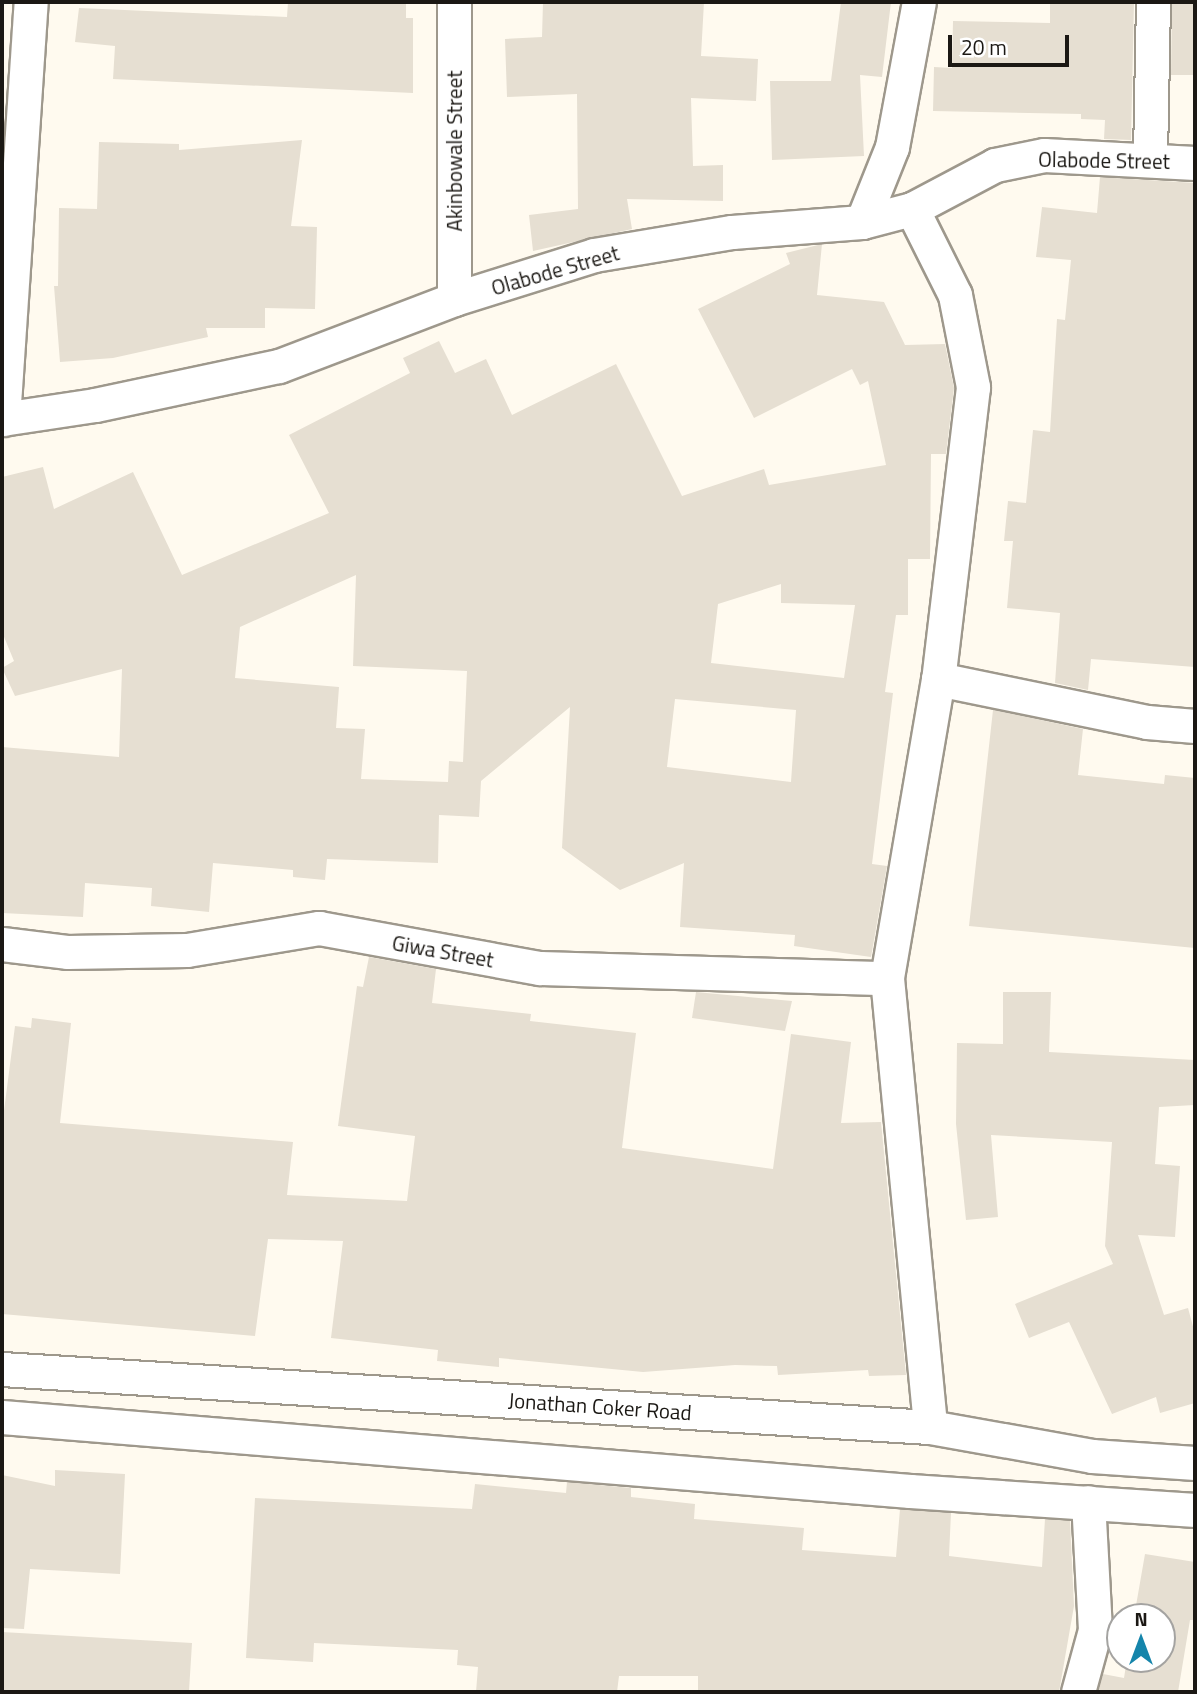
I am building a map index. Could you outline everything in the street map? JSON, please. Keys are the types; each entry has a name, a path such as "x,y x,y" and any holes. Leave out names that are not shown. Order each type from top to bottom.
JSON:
{"street":[{"path":"2,419 31,2"},
{"name":"Akinbowale Street","path":"454,2 454,299"},
{"path":"862,222 892,147 911,63 919,2"},
{"path":"1150,157 1153,2"},
{"name":"Olabode Street","path":"2,419 95,405 279,366 454,299 594,255 732,232 862,222 912,209 1007,163 1044,155 1150,157 1195,163"},
{"path":"912,209 955,295 973,387 938,679 887,978 930,1427"},
{"path":"938,679 1147,722 1195,726"},
{"name":"Giwa Street","path":"2,944 67,952 187,950 319,928 540,968 887,978"},
{"name":"Jonathan Coker Road","path":"2,1369 930,1427 1092,1456 1195,1463"},
{"path":"2,1417 1195,1510"},
{"path":"1078,1692 1095,1629 1088,1502"}],"building":[{"path":"288,2 406,2 406,18 413,18 413,93 113,79 115,46 75,42 79,8 287,17"},
{"path":"543,2 704,2 701,56 758,59 756,101 691,98 693,166 723,165 723,201 627,199 632,229 533,251 529,215 578,209 577,94 507,97 505,39 542,37"},
{"path":"841,2 891,2 882,77 860,75 864,156 772,160 770,81 831,81"},
{"path":"1050,2 1134,2 1131,140 1104,139 1105,120 1081,119 1081,114 933,111 934,67 952,68 953,21 1050,23"},
{"path":"1172,2 1195,2 1195,75 1171,75"},
{"path":"302,140 291,226 317,227 315,309 265,308 265,328 206,328 208,337 113,358 60,362 54,286 58,286 59,208 97,209 99,142 179,144 179,150"},
{"path":"1100,177 1195,183 1195,667 1091,659 1088,690 1055,683 1060,613 1007,608 1013,541 1004,541 1008,501 1026,503 1033,430 1050,432 1057,319 1065,320 1071,260 1036,257 1042,207 1097,213"},
{"path":"822,244 817,295 884,302 905,345 945,344 954,388 946,454 931,454 930,559 908,559 908,615 896,615 885,692 893,693 872,864 887,866 871,957 794,946 795,935 680,927 684,863 620,890 562,848 570,707 481,781 479,817 439,815 438,863 327,859 325,880 293,877 293,870 213,863 209,912 151,906 152,888 85,883 83,917 2,913 2,747 119,757 122,669 15,696 2,668 14,661 2,632 2,477 43,467 54,509 133,472 182,575 329,513 289,435 410,373 403,358 439,341 455,373 486,359 512,415 616,364 682,496 764,469 769,485 886,465 868,381 860,385 852,369 754,418 698,309 790,264 786,253","holes":["356,575 353,666 467,671 463,762 449,761 448,782 361,779 365,729 336,728 339,687 235,678 240,627","781,584 781,603 855,605 844,678 711,663 718,604","675,699 796,710 791,782 667,767"]},
{"path":"993,710 1083,729 1078,775 1164,784 1165,775 1195,778 1195,948 969,926"},
{"path":"369,957 436,969 432,1003 531,1014 530,1021 636,1033 622,1148 773,1169 791,1034 851,1042 841,1123 881,1122 906,1375 869,1376 868,1370 778,1375 777,1366 735,1365 643,1372 499,1358 499,1367 437,1361 438,1350 331,1338 343,1241 268,1239 255,1336 2,1314 2,1126 15,1026 31,1028 32,1018 71,1023 60,1123 293,1142 287,1195 407,1201 415,1136 338,1126 357,986 363,987"},
{"path":"696,992 792,1001 785,1031 692,1018"},
{"path":"1003,992 1051,992 1049,1052 1195,1060 1195,1105 1159,1107 1155,1164 1180,1166 1175,1237 1138,1235 1164,1315 1188,1308 1195,1334 1195,1403 1160,1413 1156,1397 1112,1414 1069,1322 1029,1338 1015,1304 1113,1264 1105,1246 1112,1142 991,1135 998,1217 966,1220 956,1124 957,1043 1003,1044"},
{"path":"55,1470 125,1474 120,1574 30,1569 24,1629 2,1628 2,1475 55,1486"},
{"path":"567,1482 631,1488 631,1497 695,1504 694,1519 804,1528 802,1550 896,1557 900,1509 951,1513 949,1556 1042,1567 1045,1519 1070,1521 1074,1606 1059,1692 698,1692 698,1676 619,1676 617,1692 476,1692 478,1667 457,1665 458,1650 314,1643 313,1662 246,1658 255,1498 472,1509 475,1484 566,1493"},
{"path":"1145,1554 1195,1562 1195,1620 1190,1620 1178,1692 1098,1692 1103,1674 1124,1678 1125,1673 1176,1673 1176,1603 1136,1603"},
{"path":"2,1632 192,1643 189,1691 2,1692"}]}
